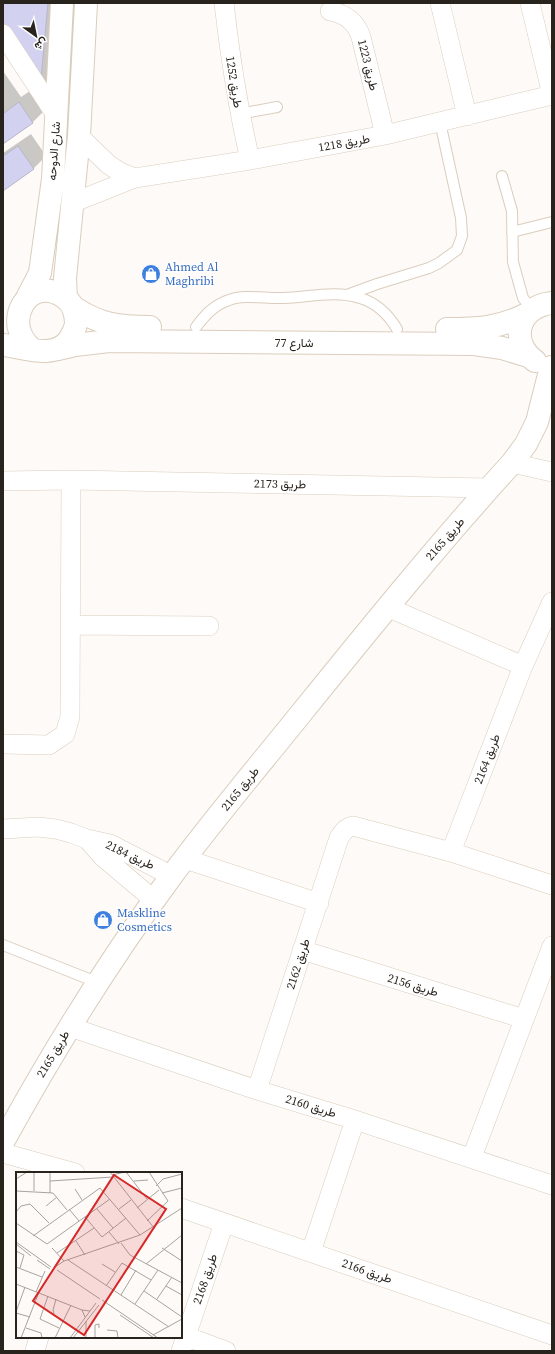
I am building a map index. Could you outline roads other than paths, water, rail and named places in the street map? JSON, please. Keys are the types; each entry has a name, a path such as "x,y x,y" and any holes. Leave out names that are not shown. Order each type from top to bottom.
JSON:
{"street":[{"name":"شارع الدوحه","path":"17,304 40,273 53,179 62,3"},
{"name":"شارع الدوحه","path":"70,303 65,278 79,136 86,3"},
{"name":"طريق 1252","path":"224,3 230,58 239,114 250,160"},
{"path":"440,3 467,116"},
{"path":"530,3 552,95"},
{"name":"طريق 1223","path":"330,11 338,12 346,16 353,22 362,37 386,135"},
{"path":"3,34 56,115"},
{"name":"طريق 1218","path":"72,203 134,178 250,160 386,135 552,95"},
{"path":"79,136 110,165 120,172 134,178"},
{"path":"3,345 32,349 41,352 50,352 66,344 72,336 76,317 70,303 58,293 48,291 37,292 17,304 14,320 15,329 24,344 32,349"},
{"name":"شارع 77","path":"70,303 99,321 127,327 397,329 476,329 515,320 543,304 552,303"},
{"path":"528,356 522,347 520,335 521,324 529,312"},
{"name":"شارع 77","path":"58,349 109,341 474,344 502,348 528,356 538,364 552,367"},
{"name":"طريق 2165","path":"3,1142 70,1027 154,900 387,607 512,463 526,444 537,422 552,367"},
{"path":"512,463 552,472"},
{"path":"3,744 49,745 64,734 70,717 71,480"},
{"name":"طريق 2173","path":"3,481 71,480 490,488"},
{"name":"طريق 2164","path":"451,852 523,666 552,602"},
{"path":"387,607 523,666"},
{"path":"71,625 209,626"},
{"name":"طريق 2162","path":"257,1090 339,838 343,832 347,828 353,826 451,852"},
{"name":"طريق 2184","path":"3,829 32,827 56,829 98,841 178,868 319,903"},
{"name":"طريق 2184","path":"87,839 103,857 154,900"},
{"path":"451,852 552,885"},
{"path":"472,1157 552,946"},
{"name":"طريق 2156","path":"302,950 524,1019"},
{"name":"طريق 2160","path":"70,1027 257,1090 472,1157 552,1185"},
{"path":"311,1252 355,1120"},
{"path":"3,1153 71,1172"},
{"name":"طريق 2166","path":"182,1208 552,1335"},
{"name":"طريق 2168","path":"224,1222 183,1343 226,1351"},
{"path":"35,1351 39,1338"}],"lane":[{"path":"239,114 277,107"},
{"path":"347,295 434,266 457,250 462,236 461,218 440,122"},
{"path":"502,176 512,211 513,262 523,298 529,312"},
{"path":"512,232 552,222"},
{"path":"196,327 205,315 216,306 230,300 244,298 290,298 335,294 359,297 371,302 382,309 397,329"},
{"path":"3,945 99,983"}],"place":[{"name":"Ahmed Al Maghribi","path":"151,274"},
{"name":"Maskline Cosmetics","path":"103,920"}]}
